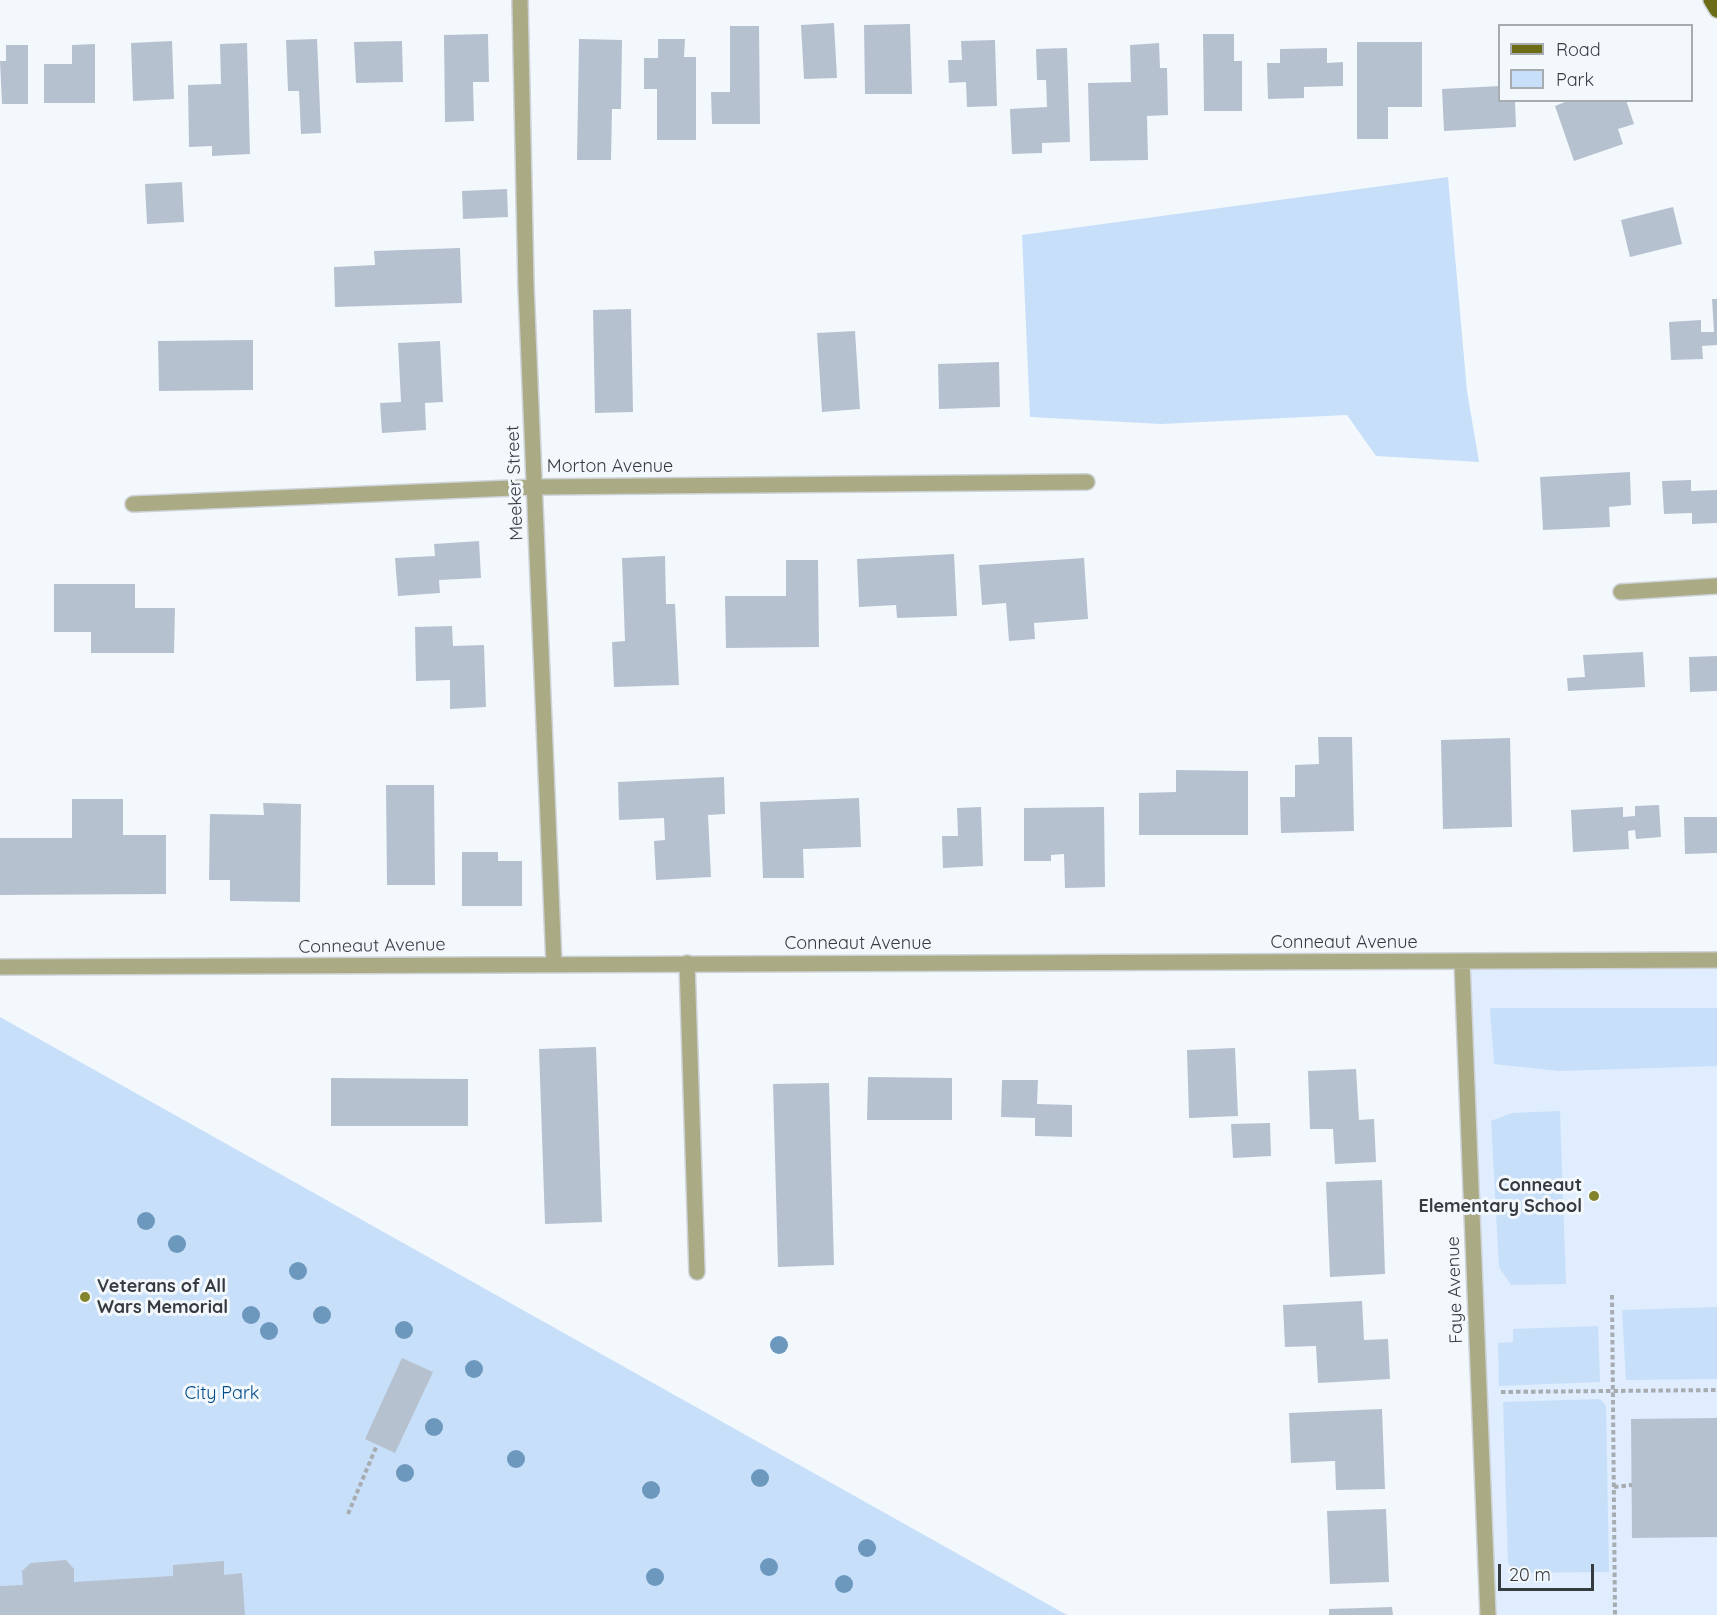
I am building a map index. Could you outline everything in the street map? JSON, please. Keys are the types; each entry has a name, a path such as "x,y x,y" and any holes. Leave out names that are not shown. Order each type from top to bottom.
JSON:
{"main road":[{"path":"1711,0 1717,10"}],"street":[{"name":"Meeker Street","path":"520,0 526,286 554,964"},
{"name":"Morton Avenue","path":"133,504 536,487 1087,482"},
{"path":"1621,592 1717,586"},
{"name":"Conneaut Avenue","path":"0,967 687,963 1462,963 1717,960"},
{"path":"687,963 697,1272"},
{"name":"Faye Avenue","path":"1462,963 1488,1615"}],"path":[{"path":"1612,1295 1615,1615"},
{"path":"1479,1392 1717,1390"},
{"path":"348,1514 377,1445"},
{"path":"1614,1487 1632,1485"}],"shaded area":[{"name":"Conneaut Elementary School","path":"1717,960 1717,1615 1488,1615 1462,963"}],"green space":[{"path":"1448,177 1467,391 1479,462 1376,456 1347,415 1161,424 1030,417 1022,235"},
{"path":"1490,1008 1717,1008 1717,1066 1559,1071 1494,1064"},
{"name":"City Park","path":"0,1017 1067,1615 0,1615"},
{"path":"1560,1111 1566,1284 1511,1285 1499,1267 1491,1121 1512,1113"},
{"path":"1717,1307 1717,1379 1626,1380 1622,1310"},
{"path":"1598,1326 1600,1382 1499,1386 1498,1343 1513,1342 1513,1329"},
{"path":"1600,1399 1606,1406 1609,1572 1514,1573 1508,1562 1503,1402"}],"building":[{"path":"834,23 837,78 804,79 801,25"},
{"path":"910,24 912,94 865,94 864,25"},
{"path":"730,26 759,26 760,124 712,124 711,92 730,92"},
{"path":"488,34 489,82 473,82 474,121 445,122 444,35"},
{"path":"1203,34 1234,34 1234,61 1242,61 1242,111 1204,111"},
{"path":"317,39 321,133 301,134 299,91 288,91 286,40"},
{"path":"579,39 622,40 621,109 612,109 611,160 577,160"},
{"path":"658,39 685,39 684,57 696,57 696,140 657,140 657,89 644,89 644,58 658,58"},
{"path":"995,40 997,106 967,107 966,82 949,83 948,60 962,60 961,41"},
{"path":"172,41 174,99 133,101 131,43"},
{"path":"402,41 403,82 356,83 354,42"},
{"path":"1357,42 1422,42 1422,107 1388,107 1388,139 1357,139"},
{"path":"247,43 250,154 212,156 212,146 189,147 188,85 221,84 220,44"},
{"path":"1159,43 1160,68 1167,68 1168,115 1147,116 1148,160 1090,161 1088,83 1131,82 1130,45"},
{"path":"95,44 95,103 44,103 44,64 72,64 72,45"},
{"path":"6,45 28,45 28,104 2,104 0,61 6,61"},
{"path":"1067,48 1070,142 1042,143 1042,153 1012,154 1010,109 1047,107 1046,80 1037,80 1036,49"},
{"path":"1327,48 1327,63 1343,62 1343,86 1304,87 1304,98 1268,99 1267,63 1280,63 1280,49"},
{"path":"1498,86 1498,102 1515,102 1516,127 1444,131 1442,89"},
{"path":"1565,102 1627,102 1634,124 1618,129 1623,144 1574,161 1555,106"},
{"path":"182,182 184,222 147,224 145,184"},
{"path":"507,189 508,217 463,219 462,191"},
{"path":"1673,207 1682,244 1630,257 1621,220"},
{"path":"460,248 462,303 335,307 334,267 375,265 374,251"},
{"path":"1712,299 1717,299 1717,345 1702,346 1703,359 1671,360 1669,322 1701,320 1701,332 1714,332"},
{"path":"631,309 633,412 595,413 593,310"},
{"path":"855,331 860,409 822,412 817,333"},
{"path":"253,340 253,390 159,391 158,341"},
{"path":"440,341 443,402 425,403 426,430 382,433 380,403 401,402 398,343"},
{"path":"999,362 1000,407 939,409 938,364"},
{"path":"1630,472 1631,505 1609,507 1610,527 1543,530 1540,477"},
{"path":"1691,480 1691,491 1717,490 1717,523 1692,524 1692,513 1664,514 1662,481"},
{"path":"479,541 481,578 439,580 440,593 398,596 395,558 435,556 434,544"},
{"path":"954,554 957,616 897,618 896,605 859,607 857,559"},
{"path":"665,556 666,604 675,604 679,685 614,687 612,642 625,641 622,558"},
{"path":"1084,558 1088,619 1034,623 1035,639 1009,641 1006,603 982,605 979,565"},
{"path":"786,560 818,560 819,647 726,648 725,596 786,596"},
{"path":"54,584 135,584 135,608 175,608 174,653 91,653 91,632 54,632"},
{"path":"452,626 453,646 484,645 486,707 450,709 450,680 416,681 415,627"},
{"path":"1643,652 1645,687 1568,691 1567,678 1585,677 1583,655"},
{"path":"1717,656 1717,691 1690,692 1689,657"},
{"path":"1318,737 1352,737 1354,831 1281,833 1280,797 1295,797 1295,765 1319,764"},
{"path":"1510,738 1512,827 1443,829 1441,740"},
{"path":"1176,770 1248,771 1248,835 1139,835 1139,793 1176,792"},
{"path":"724,777 725,814 708,815 711,877 656,880 654,841 665,840 664,818 619,820 618,782"},
{"path":"386,785 434,785 435,885 387,885"},
{"path":"859,798 861,847 803,849 804,878 763,878 760,802"},
{"path":"72,799 123,799 123,835 166,835 166,894 0,895 0,838 72,838"},
{"path":"263,803 301,804 300,902 230,901 230,880 209,880 210,814 264,815"},
{"path":"1659,805 1661,837 1636,839 1635,830 1628,831 1629,849 1573,852 1571,810 1623,807 1623,817 1635,816 1635,806"},
{"path":"981,807 983,866 943,868 942,836 958,836 957,808"},
{"path":"1104,807 1105,887 1065,888 1064,854 1051,855 1051,861 1024,861 1024,808"},
{"path":"1684,817 1717,817 1717,853 1685,854"},
{"path":"462,852 498,852 498,861 522,861 522,906 462,906"},
{"path":"596,1047 602,1222 545,1224 539,1049"},
{"path":"1235,1048 1238,1116 1189,1118 1187,1050"},
{"path":"1356,1069 1359,1120 1374,1119 1376,1162 1335,1164 1333,1129 1310,1129 1308,1071"},
{"path":"868,1077 952,1078 952,1120 867,1120"},
{"path":"331,1078 468,1079 468,1126 331,1126"},
{"path":"1002,1080 1038,1080 1037,1104 1072,1105 1072,1137 1035,1136 1035,1118 1001,1117"},
{"path":"829,1083 834,1265 778,1267 773,1084"},
{"path":"1270,1123 1271,1156 1233,1158 1231,1124"},
{"path":"1382,1180 1385,1274 1330,1277 1326,1182"},
{"path":"1362,1301 1364,1340 1388,1339 1390,1379 1318,1383 1316,1346 1285,1347 1283,1305"},
{"path":"402,1358 433,1372 395,1453 365,1439"},
{"path":"1382,1409 1385,1489 1336,1490 1335,1461 1291,1463 1289,1413"},
{"path":"1717,1418 1717,1537 1632,1538 1631,1419"},
{"path":"1386,1509 1389,1582 1330,1584 1327,1511"},
{"path":"66,1560 74,1569 74,1582 173,1576 173,1565 224,1561 224,1575 242,1573 245,1615 0,1615 0,1586 23,1585 22,1571 31,1563"},
{"path":"1392,1607 1393,1615 1329,1615 1329,1609"}],"place":[{"name":"Conneaut Elementary School","path":"1594,1196"},
{"name":"Veterans of All Wars Memorial","path":"85,1297"}]}
